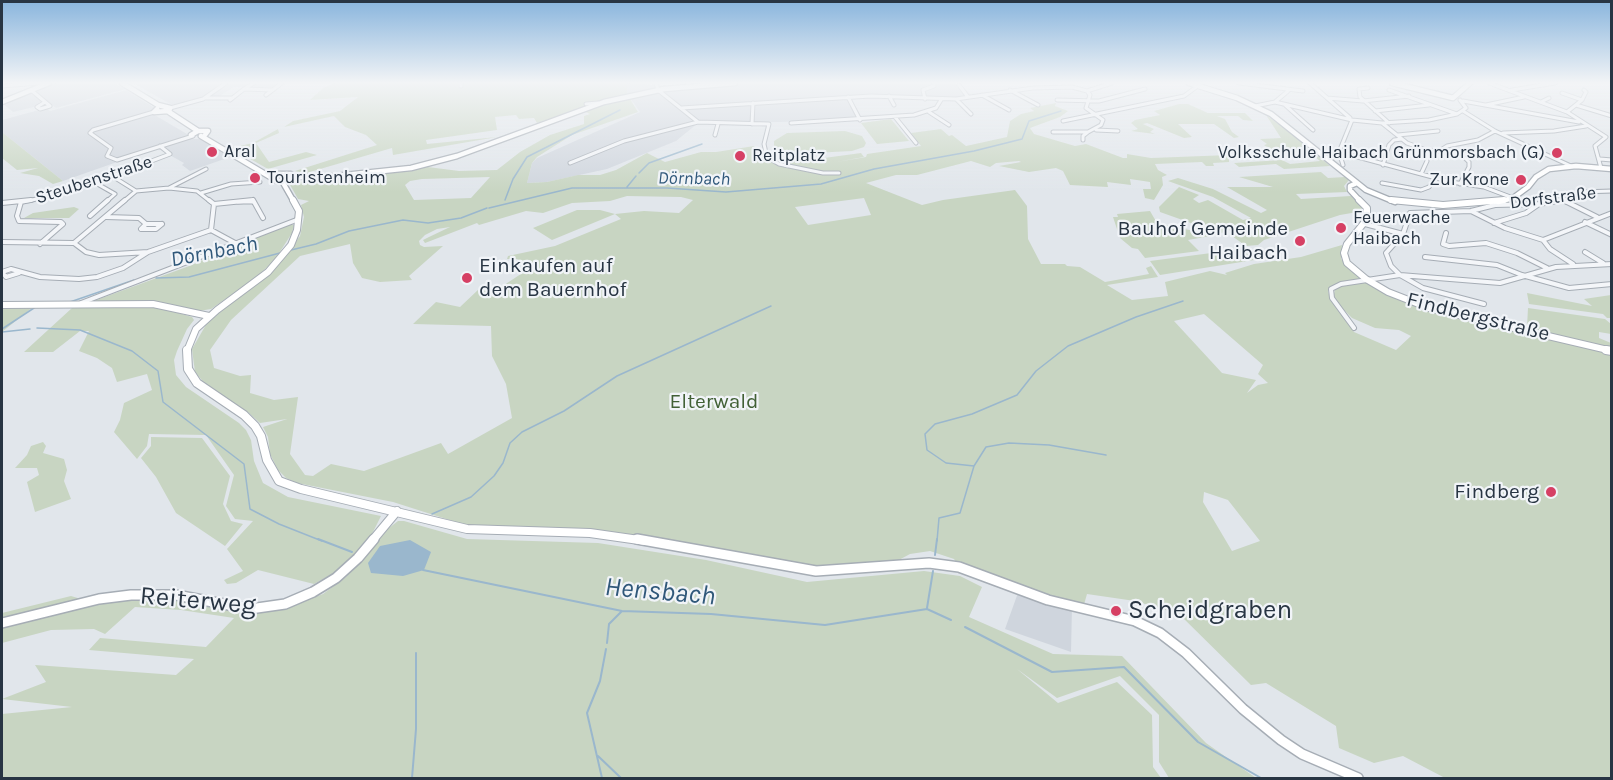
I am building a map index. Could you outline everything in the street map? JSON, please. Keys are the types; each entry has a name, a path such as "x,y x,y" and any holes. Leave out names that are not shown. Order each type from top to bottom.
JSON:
{"street":[{"path":"131,119 90,132 111,148 107,156 114,160 124,159 197,134"},
{"path":"176,119 197,134 284,182 299,211 299,219 291,245 284,255 257,282 209,316 189,342 186,356 188,369 196,383 244,415 255,426 261,436 271,468 279,481 467,530 590,533 624,537 734,555 796,569 839,571 929,563 959,567 1048,600 1135,621 1160,633 1186,653 1243,709 1281,740 1302,754 1358,778"},
{"path":"284,182 301,177 384,172 431,164 555,119"},
{"path":"695,119 698,122"},
{"path":"752,119 752,124"},
{"path":"791,123 867,119"},
{"path":"897,119 916,143"},
{"path":"940,119 949,125"},
{"path":"1063,121 1072,119"},
{"path":"1096,130 1102,119"},
{"path":"1278,119 1357,183 1376,195 1397,202 1437,205 1493,204 1513,198 1542,172 1553,168 1571,166 1611,169"},
{"path":"1302,119 1313,130"},
{"path":"1385,119 1389,123"},
{"path":"1342,165 1339,155 1352,120 1389,123 1432,119"},
{"path":"1477,119 1497,132 1571,166"},
{"path":"1566,119 1581,122"},
{"path":"1577,119 1611,138"},
{"path":"570,163 624,141 698,122 769,124 764,144 769,159 779,164 839,173"},
{"path":"1382,123 1402,139 1426,150 1490,156 1500,154"},
{"path":"716,135 718,124"},
{"path":"1439,151 1447,146 1478,140 1497,132 1554,131 1586,126"},
{"path":"1053,132 1118,131"},
{"path":"1398,135 1438,131"},
{"path":"1083,140 1083,136 1088,132"},
{"path":"1601,168 1595,146 1606,137"},
{"path":"1383,165 1389,145 1394,140 1402,139"},
{"name":"Steubenstraße","path":"2,203 21,202 94,182 171,154 160,146"},
{"path":"1421,174 1427,161 1426,150"},
{"path":"1460,184 1469,167 1469,162 1461,154"},
{"path":"1326,158 1339,155 1460,184 1484,187 1513,198"},
{"path":"1600,159 1611,160"},
{"path":"169,188 206,169"},
{"path":"269,174 291,174 293,178"},
{"path":"276,178 283,175"},
{"path":"112,176 136,191"},
{"path":"1382,183 1421,190 1429,187 1436,178"},
{"path":"90,216 115,195 94,182"},
{"path":"201,193 231,184 260,182"},
{"path":"1357,183 1349,187 1352,194 1367,208 1365,224 1403,234 1386,253 1388,262 1400,275 1423,288 1443,295 1484,304"},
{"path":"2,242 74,243 136,191 191,189 201,193 214,204 253,200 263,218"},
{"name":"Dorfstraße","path":"1403,234 1410,213 1471,211 1493,204 1539,204 1563,200 1580,192 1611,191"},
{"path":"1563,200 1597,217"},
{"path":"21,202 17,216 19,221 61,222 63,224 40,244"},
{"path":"211,230 214,204"},
{"path":"1494,223 1534,209 1539,204"},
{"path":"1471,211 1494,223 1543,240 1550,249 1573,264"},
{"path":"1543,240 1611,213"},
{"path":"106,217 139,218 146,224 162,224 156,230 141,229 146,224"},
{"path":"73,306 299,219"},
{"path":"1585,222 1611,235"},
{"name":"Findbergstraße","path":"1365,224 1347,243 1344,253 1347,263 1366,279 1396,296 1429,308 1611,351"},
{"path":"2,272 6,277 19,273 40,277 79,279 97,277 123,268 148,252 211,230 235,243"},
{"path":"1446,233 1443,244 1449,246 1486,243 1517,253 1547,268"},
{"path":"74,243 86,252 99,255 148,252"},
{"path":"1585,252 1593,255 1603,264"},
{"path":"1425,257 1489,263 1569,288 1611,284"},
{"path":"1354,328 1332,298 1331,289 1366,279 1400,275 1493,283 1547,268 1573,264 1611,264"},
{"path":"2,305 153,304 209,316"},
{"name":"Reiterweg","path":"2,623 99,599 131,595 176,595 250,609 285,604 313,592 336,578 358,558 397,512"}],"shaded area":[{"path":"162,119 192,139 202,139 233,156 190,171 182,165 184,163 157,148 63,181 2,132 2,120"},
{"path":"623,119 860,120 697,124 676,141 607,169 547,182 527,183 532,163 537,158"},
{"path":"1019,590 1072,606 1071,652 1005,629"}],"green space":[{"path":"301,119 319,119 284,127"},
{"path":"337,119 495,119 497,130 426,140 427,144 497,137 393,155 392,148 303,174 295,171 377,145 366,135 345,127"},
{"path":"535,119 548,119 537,123"},
{"name":"Elterwald","path":"584,119 617,119 572,135 537,157 532,163 527,183 547,182 578,175 600,175 616,170 647,153 665,162 701,152 754,146 764,159 776,164 824,172 778,162 812,163 783,162 785,157 824,158 861,153 864,157 836,162 866,157 867,154 921,146 911,133 941,129 966,146 1007,137 1010,121 1013,119 1053,119 1030,128 1034,134 1075,146 1086,144 1123,158 1127,158 1127,154 1151,158 1229,155 1229,162 1213,163 1214,166 1206,166 1202,162 1155,164 1158,170 1167,175 1162,177 1163,185 1154,200 1145,198 1143,189 1151,189 1150,182 1130,179 1131,185 1107,182 1108,187 1070,185 1063,171 1056,168 1029,172 999,166 1021,162 1019,161 996,163 990,167 971,161 917,175 896,175 866,183 922,205 1015,190 1027,206 1028,239 1041,264 1065,264 1080,267 1105,282 1149,274 1146,268 1151,266 1158,277 1107,285 1132,300 1168,296 1165,282 1210,271 1227,275 1225,273 1254,264 1301,257 1342,245 1341,259 1362,278 1333,285 1328,291 1330,298 1354,332 1396,350 1411,336 1399,330 1375,328 1352,318 1333,299 1335,289 1344,284 1365,281 1405,301 1611,352 1611,778 1445,778 1403,756 1374,763 1339,748 1336,726 1266,683 1251,685 1179,614 1135,601 1087,594 1083,608 958,565 954,559 930,551 910,554 897,561 843,567 800,567 735,551 616,532 493,528 462,524 393,502 297,483 286,478 278,470 270,454 268,437 263,427 287,419 260,423 249,413 227,401 206,385 195,372 192,349 207,323 279,264 300,236 304,217 301,205 309,201 298,199 289,183 428,167 459,171 497,170 520,152 550,135 584,124","holes":["490,177 471,198 414,200 405,185 410,181 422,179","627,196 681,197 693,200 679,213 644,211 615,214 621,219 555,246 508,256 507,259 518,259 516,262 530,268 492,293 479,289 460,307 436,302 413,324 491,326 492,356 506,384 512,418 448,454 441,443 364,471 331,464 313,476 305,475 290,454 298,397 274,400 250,393 251,375 240,376 214,368 210,350 231,320 300,256 350,244 353,263 362,278 380,282 412,280 409,276 443,246 424,247 420,245 419,241 425,235 437,229 450,227 423,240 425,243 477,223 479,225 526,211 543,213 572,203 610,201","864,198 871,215 808,225 795,207","1204,314 1263,365 1258,374 1268,383 1258,385 1247,393 1256,380 1222,373 1174,321","1204,492 1228,500 1260,541 1232,551 1203,502"]},
{"path":"891,119 909,141 877,144 861,123"},
{"path":"1225,119 1232,132 1239,137 1234,138 1214,124 1178,124 1192,137 1184,138 1147,123 1143,124 1154,129 1150,132 1155,134 1131,131 1138,129 1131,123 1135,120"},
{"path":"1269,119 1294,135 1330,166 1284,169 1276,164 1239,167 1234,163 1282,160 1290,164 1320,161 1309,152 1288,153 1278,149 1275,150 1282,153 1274,155 1264,151 1269,149 1264,145 1267,144 1260,139 1281,138"},
{"path":"278,129 279,133 256,143 269,162 306,152 317,155 268,169 231,148 253,143"},
{"path":"845,131 862,136 866,143 864,147 852,151 793,154 783,152 774,146 774,141 787,133"},
{"path":"2,132 63,181 53,184 39,176 20,173 38,168 17,170 2,158"},
{"path":"1321,172 1328,178 1345,177 1349,180 1344,186 1347,192 1296,194 1301,199 1351,196 1363,211 1340,215 1264,240 1258,245 1246,246 1232,236 1229,229 1235,226 1231,224 1223,226 1224,232 1216,235 1188,240 1199,251 1145,258 1138,249 1132,248 1120,238 1113,217 1118,217 1117,214 1150,211 1157,223 1194,231 1205,228 1160,212 1159,207 1179,187 1199,195 1193,199 1199,203 1208,200 1243,220 1251,218 1213,197 1168,181 1178,178 1213,189 1261,213 1267,210 1227,187 1273,187 1239,177"},
{"path":"74,207 79,209 69,218 24,218 33,213"},
{"path":"577,210 600,210 615,214 552,240 533,228"},
{"path":"288,224 294,225 292,233 274,261 252,281 211,309 199,311 154,301 91,302 192,265 244,240"},
{"path":"1242,249 1254,260 1160,275 1150,261"},
{"path":"1527,293 1592,306 1584,299 1611,295 1611,318 1603,314 1529,304"},
{"path":"151,305 192,317 194,320 187,329 174,360 176,375 186,387 246,430 251,440 254,461 263,483 288,497 381,516 371,536 341,569 314,584 258,570 236,583 227,584 224,580 243,571 227,549 253,521 235,519 226,506 234,475 206,435 149,434 147,446 137,459 114,432 124,403 152,390 147,374 117,382 112,368 97,358 79,351 89,331 80,331 53,352 24,352 72,308"},
{"path":"2,306 33,307 2,332"},
{"path":"1528,308 1605,319 1611,324 1611,334 1599,332 1599,338 1611,343 1611,349 1527,327"},
{"path":"151,437 202,438 230,476 223,504 231,521 243,524 225,546 176,513 156,477 141,458 151,446"},
{"path":"43,442 46,446 43,453 64,459 67,470 64,481 71,499 35,512 27,482 39,475 37,468 15,468 27,455 31,446"},
{"path":"398,521 467,539 598,543 706,560 807,582 924,571 960,576 982,587 969,617 1053,654 1122,656 1206,743 1256,778 1169,778 1159,762 1159,715 1120,676 1057,698 1017,669 1058,703 1117,682 1152,715 1153,767 1161,778 2,778 2,714 72,707 2,699 46,682 35,665 176,675 194,659 89,650 100,638 206,647 234,618 181,610 135,607 105,634 94,629 51,630 2,643 2,626 92,603 131,599 172,599 259,613 288,607 323,594 346,577 389,528"},
{"path":"71,596 81,599 2,618 2,613"}],"water":[{"path":"410,540 431,552 424,570 403,576 371,573 368,563 380,546"}],"waterway":[{"path":"505,200 513,179 527,157 601,119"},
{"name":"Dörnbach","path":"489,208 572,188 667,188 726,192 821,184 874,169 974,151 1022,139 1029,121 1034,119"},
{"path":"639,173 649,163 702,144"},
{"path":"627,187 636,176"},
{"name":"Dörnbach","path":"291,250 316,244 349,231 403,220 428,223 461,218 487,208"},
{"name":"Dörnbach","path":"156,278 189,277 280,253"},
{"name":"Dörnbach","path":"70,302 134,280"},
{"path":"974,466 946,463 927,450 925,434 935,424 972,414 1017,395 1036,371 1068,346 1136,317 1183,301"},
{"path":"432,514 471,497 494,476 503,463 510,443 522,432 564,411 617,376 771,306"},
{"name":"Dörnbach","path":"2,329 34,308"},
{"name":"Hensbach","path":"37,328 80,330 132,351 158,371 163,402 244,464 250,509 279,524 322,541"},
{"name":"Hensbach","path":"2,332 30,329"},
{"path":"974,466 986,447 1009,443 1049,445 1106,455"},
{"path":"937,541 939,518 960,513 974,466"},
{"name":"Hensbach","path":"318,539 352,552"},
{"path":"935,555 937,539"},
{"name":"Hensbach","path":"423,570 622,611"},
{"path":"927,608 933,571"},
{"name":"Hensbach","path":"622,611 711,614 825,625 927,609 951,620"},
{"path":"607,643 609,624 622,611"},
{"name":"Hensbach","path":"965,627 1052,672 1124,667 1198,742 1261,778"},
{"path":"602,778 587,713 600,681 606,649"},
{"path":"412,778 416,729 416,653"},
{"path":"598,756 621,778"}],"place":[{"name":"Aral","path":"212,152"},
{"name":"Volksschule Haibach Grünmorsbach (G)","path":"1557,153"},
{"name":"Reitplatz","path":"740,156"},
{"name":"Touristenheim","path":"255,178"},
{"name":"Zur Krone","path":"1521,180"},
{"name":"Feuerwache Haibach","path":"1341,228"},
{"name":"Bauhof Gemeinde Haibach","path":"1300,241"},
{"name":"Einkaufen auf dem Bauernhof","path":"467,278"},
{"name":"Findberg","path":"1551,492"},
{"name":"Scheidgraben","path":"1116,611"}]}
